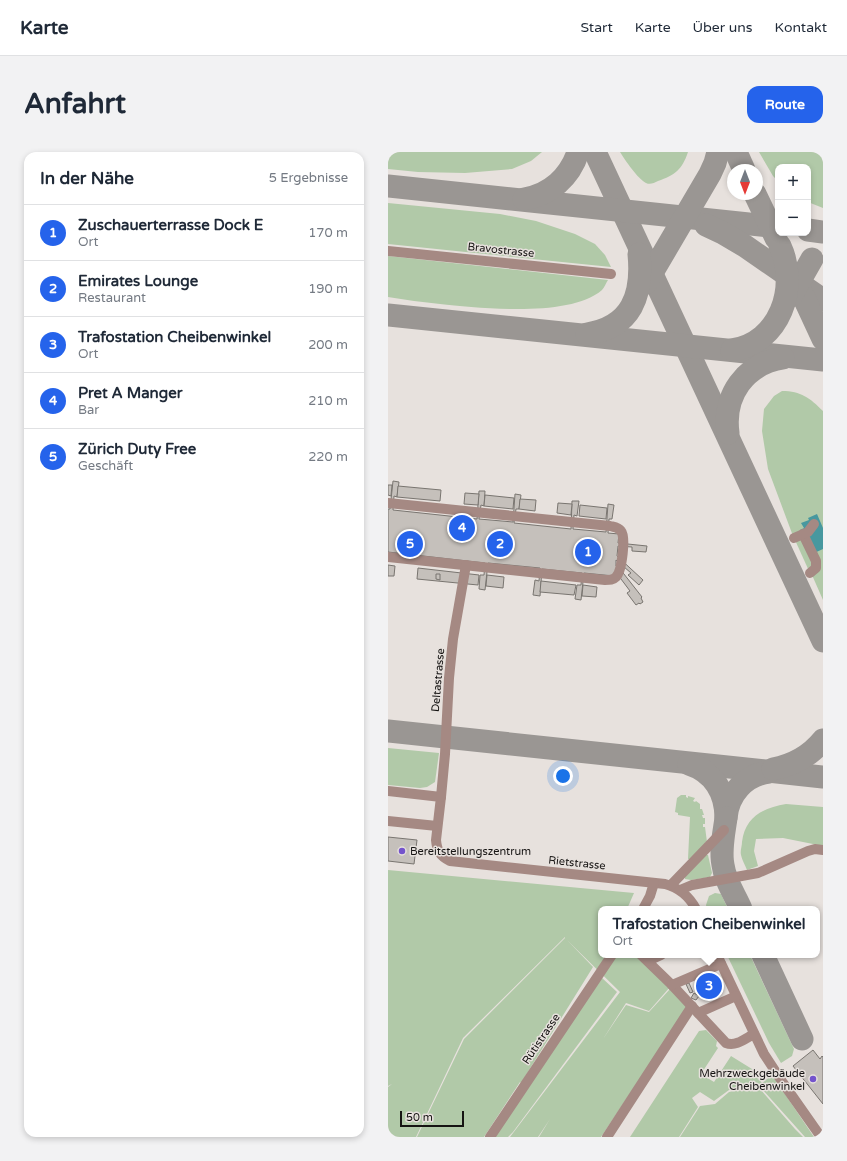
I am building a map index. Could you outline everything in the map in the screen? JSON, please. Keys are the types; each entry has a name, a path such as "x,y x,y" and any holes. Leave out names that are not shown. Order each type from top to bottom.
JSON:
{"lane":[{"name":"Bravostrasse","path":"388,250 611,274"},
{"path":"388,503 610,526 617,528 623,536 621,569 618,576 613,580 388,557"},
{"path":"810,573 816,568 816,561 798,536 808,532 814,524"},
{"name":"Deltastrasse","path":"441,797 453,639 466,565"},
{"path":"388,791 441,797"},
{"name":"Rietstrasse","path":"441,797 436,840 438,851 444,858 450,861 654,882 676,888"},
{"path":"388,820 437,826"},
{"path":"676,888 724,830"},
{"path":"676,888 758,873 808,851 815,849 823,850"},
{"path":"645,906 653,889 654,882"},
{"path":"676,888 689,898 694,906"},
{"name":"Rütistrasse","path":"490,1137 610,958"},
{"path":"644,958 695,1009 725,1042 729,1044 736,1044 754,1034"},
{"path":"672,986 719,959 764,1054 821,1135"},
{"path":"607,1137 695,1009 736,996"}],"green space":[{"path":"388,152 542,152 531,161 512,169 465,173 418,172 388,169"},
{"path":"620,152 688,152 677,171 649,184 639,178"},
{"path":"759,152 823,152 823,208 811,203 811,164 775,164 775,178"},
{"path":"388,203 500,214 536,221 575,234 595,244 605,255 611,267 388,244"},
{"path":"388,256 608,280 602,290 587,299 569,305 547,308 500,309 440,304 388,297"},
{"path":"782,391 795,392 805,396 823,411 823,600 812,575 817,570 808,525 793,536 768,469 762,431 764,409 774,396"},
{"path":"801,539 814,565 809,571 795,540"},
{"path":"388,748 439,753 435,782 427,787 420,788 388,785"},
{"path":"681,795 686,795 688,798 688,796 695,798 693,801 700,804 700,809 702,809 704,815 702,815 703,818 705,818 705,824 703,824 703,827 705,827 707,842 705,842 705,847 691,860 688,859 690,817 678,815 678,813 675,812 677,798"},
{"path":"786,804 823,807 823,846 783,838 756,839 754,851 758,866 747,870 742,859 741,852 744,833 747,826 756,815 763,811"},
{"path":"706,855 708,855 712,873 710,877 691,880 685,879 685,877"},
{"path":"388,870 634,893 628,906 598,906 598,958 638,958 670,987 649,1011 626,1003 603,1039 626,1005 649,1012 670,989 687,1005 686,1009 601,1137 539,1137 550,1119 538,1137 510,1137 620,992 567,940 593,967 521,1083 520,1082 484,1137 417,1137 464,1039 565,937 463,1038 416,1137 388,1137 388,1087 392,1084 388,1086"},
{"path":"715,893 721,894 727,906 706,906 709,896"},
{"path":"728,958 751,958 794,1049 792,1056 781,1063 769,1043"},
{"path":"600,976 617,992 513,1132 508,1137 493,1137"},
{"path":"706,1030 717,1041 716,1046 718,1048 701,1074 714,1082 731,1056 752,1069 762,1083 772,1075 814,1137 805,1137 761,1088 744,1087 729,1090 714,1101 700,1092 692,1098 698,1107 679,1137 630,1137 699,1031"},
{"path":"743,1089 761,1090 803,1137 680,1137 700,1106 715,1104 729,1092"}],"water":[{"path":"817,514 823,528 823,549 812,554 800,530 804,528 801,523 809,520 808,518"}],"building":[{"path":"393,481 399,482 397,497 394,496 393,510 477,519 479,491 485,491 484,506 481,505 479,519 513,522 515,494 521,495 519,509 516,509 514,523 571,529 572,501 579,501 577,516 574,515 573,529 606,532 608,504 614,505 612,519 609,519 608,533 619,534 618,543 647,546 646,552 632,551 632,547 618,546 617,556 643,580 639,585 628,575 631,573 616,560 616,566 642,597 643,602 636,605 627,593 630,591 615,571 614,576 584,573 581,600 575,599 577,585 581,585 582,573 542,569 540,596 533,595 535,580 539,581 540,568 488,563 485,590 479,589 480,575 484,575 485,563 388,552 388,509 390,509"},
{"path":"388,485 392,485 391,496 388,495"},
{"path":"398,486 441,490 440,501 397,497"},
{"path":"465,493 479,494 478,505 464,504"},
{"path":"485,495 514,498 513,509 484,506"},
{"path":"520,499 536,500 535,511 519,509"},
{"path":"558,503 572,504 571,515 557,513"},
{"path":"580,505 607,508 606,519 579,516"},
{"path":"388,565 395,566 394,576 388,576"},
{"path":"418,568 479,575 478,585 417,579"},
{"path":"436,574 440,574 440,580 436,579"},
{"path":"487,575 504,577 503,588 486,586"},
{"path":"541,581 576,585 574,595 540,592"},
{"path":"583,585 597,587 596,597 582,596"},
{"name":"Bereitstellungszentrum","path":"388,837 417,840 414,864 388,861"},
{"path":"710,975 718,992 709,997 701,980"},
{"path":"689,983 693,992 690,993 686,984"},
{"path":"694,993 699,996 696,1000 691,998"},
{"name":"Mehrzweckgebäude Cheibenwinkel","path":"813,1050 820,1059 822,1056 823,1057 823,1104 793,1066"}],"taxiway":[{"path":"524,199 542,193 558,183 570,169 578,152"},
{"path":"595,152 823,641"},
{"path":"646,283 710,174 718,152"},
{"path":"736,152 741,164"},
{"path":"388,186 775,227"},
{"path":"758,200 776,238"},
{"path":"706,225 745,246 823,300"},
{"path":"811,230 823,232"},
{"path":"732,350 749,345 762,337 773,325 781,311 786,295 787,279 785,262 780,246"},
{"path":"587,334 602,330 615,324 631,307 639,283 639,254"},
{"path":"791,296 812,259"},
{"path":"797,283 823,339"},
{"path":"388,315 823,360"},
{"path":"728,433 727,419 729,406 733,394 739,384 748,374 758,367 770,361 783,358"},
{"path":"388,731 823,777"},
{"path":"773,769 788,765 801,759 813,751 823,740"},
{"path":"689,764 705,772 717,785 724,800 726,818 730,801 739,787 752,777 769,772"},
{"path":"726,818 723,836 722,859 728,882 740,906"},
{"path":"764,958 802,1039"}],"place":[{"name":"Pret A Manger","path":"462,528"},
{"name":"Zürich Duty Free","path":"410,544"},
{"name":"Emirates Lounge","path":"500,544"},
{"name":"Zuschauerterrasse Dock E","path":"588,552"},
{"name":"Bereitstellungszentrum","path":"402,851"},
{"name":"Trafostation Cheibenwinkel","path":"709,986"},
{"name":"Mehrzweckgebäude Cheibenwinkel","path":"813,1079"}]}
